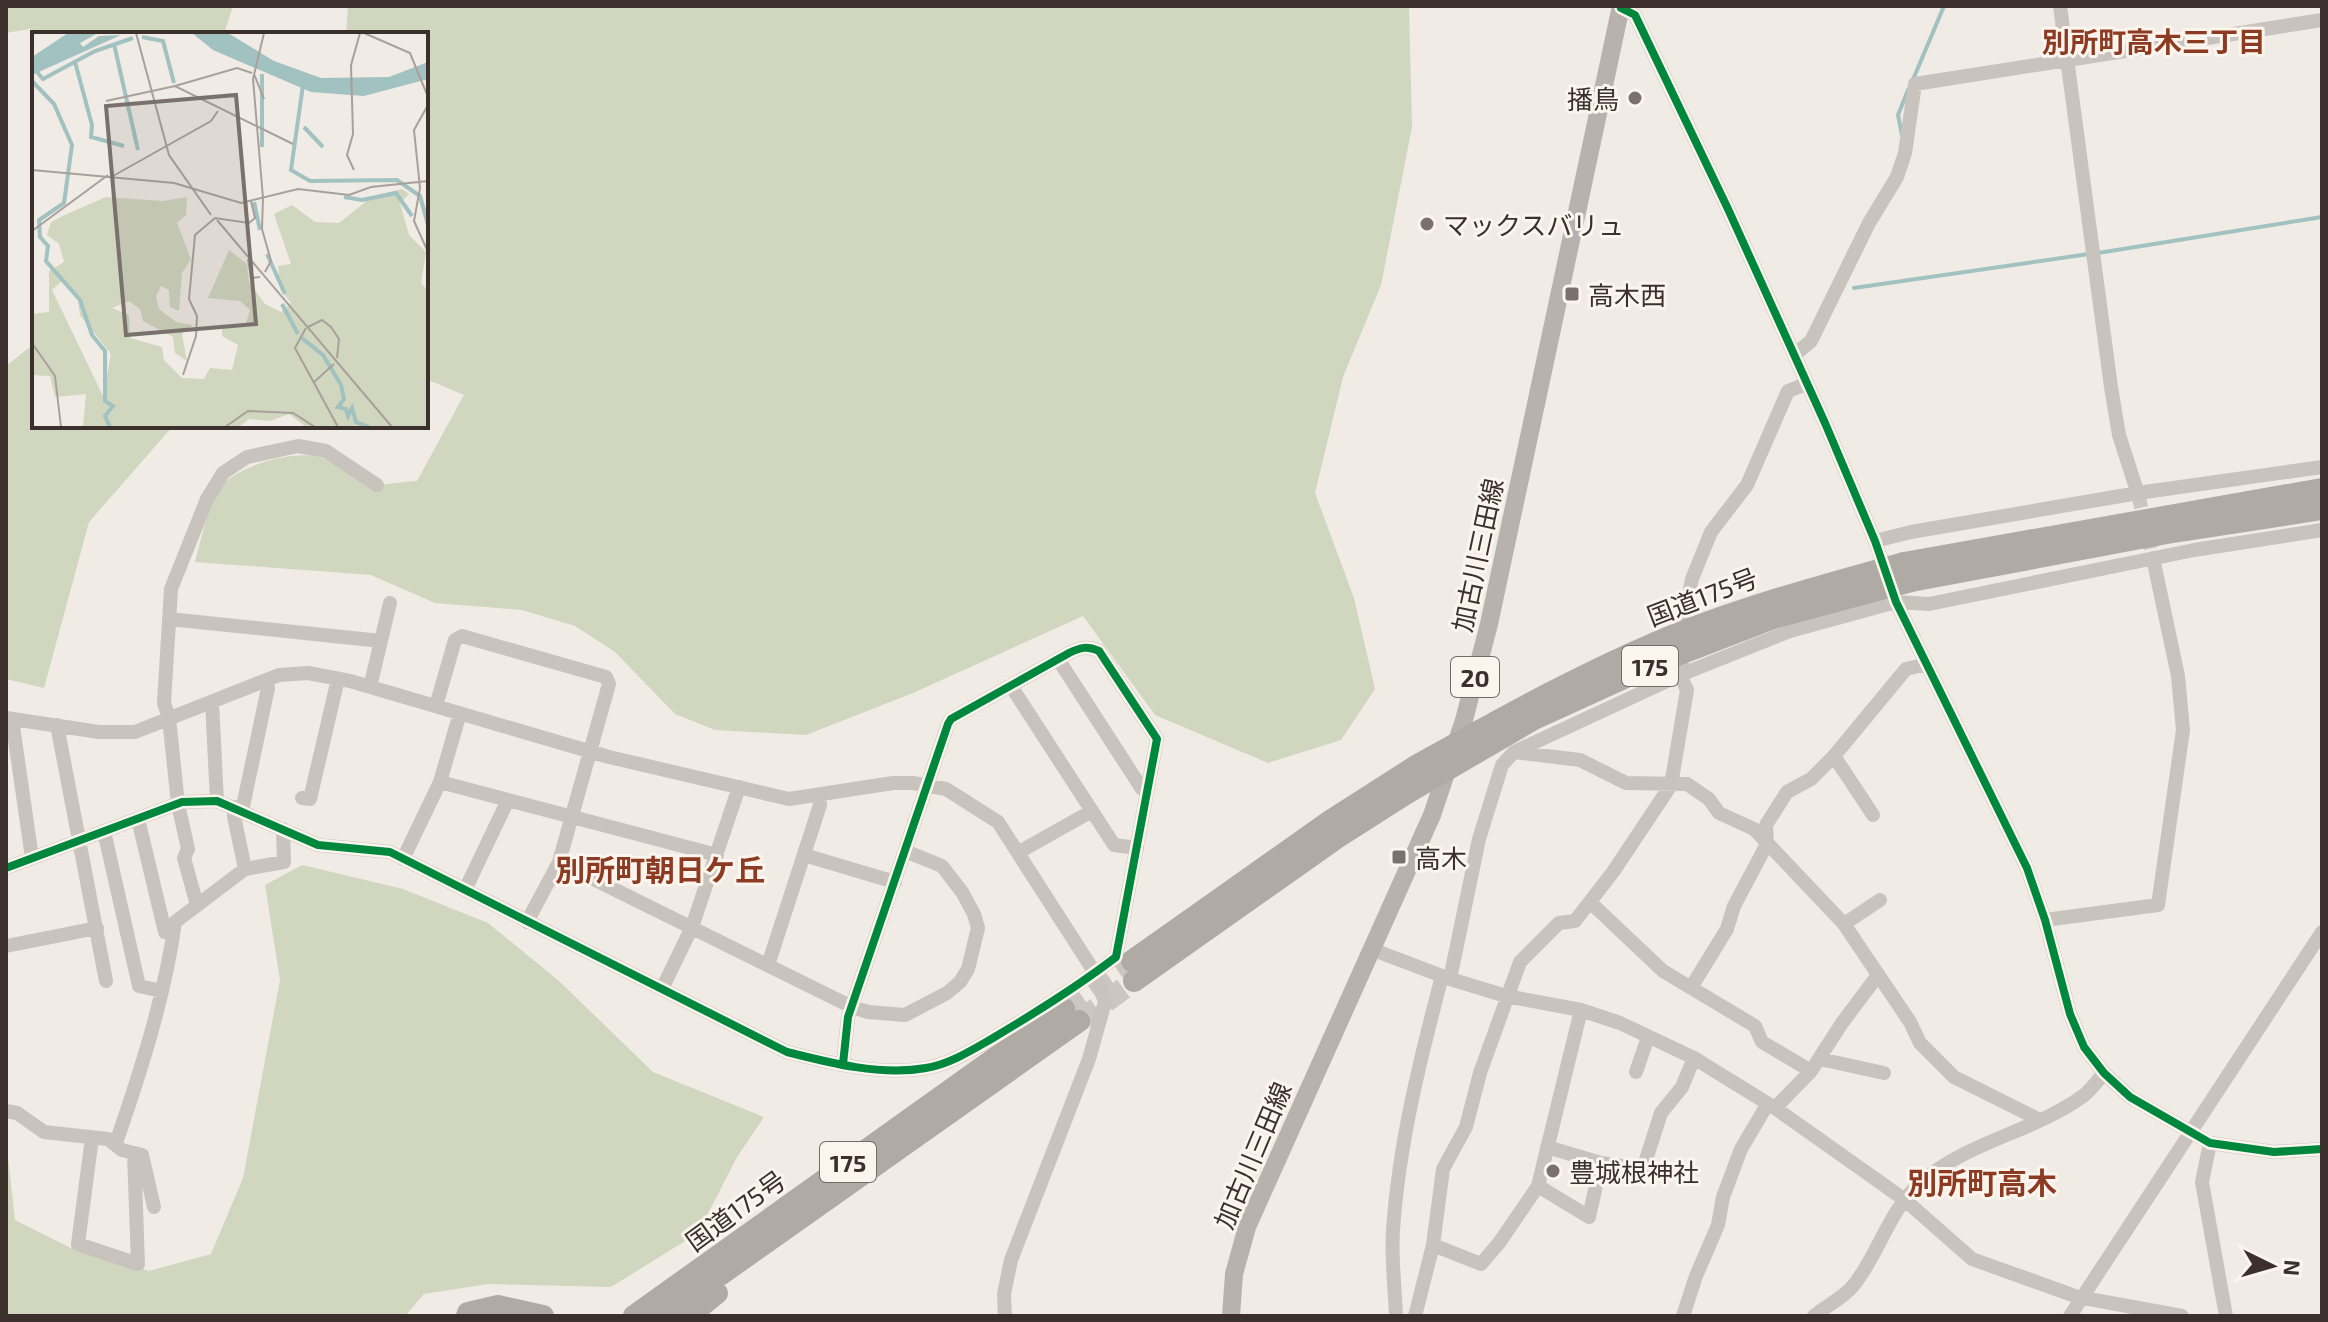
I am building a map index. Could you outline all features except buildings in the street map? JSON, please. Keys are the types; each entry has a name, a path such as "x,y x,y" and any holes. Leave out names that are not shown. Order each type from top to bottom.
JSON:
{"highway":[{"name":"国道175号","path":"2322,489 1774,598 1654,643 1526,706 1416,766 1330,821 1133,971 1407,793 1534,719 1659,662 1776,617 1908,572 2322,509"},
{"name":"国道175号","path":"634,1316 1071,1015 768,1242 662,1316"},
{"path":"689,1316 747,1270 768,1242"},
{"path":"618,1316 699,1271"},
{"path":"467,1316 498,1306 543,1316"}],"main road":[{"name":"加古川三田線","path":"1231,1316 1234,1274 1247,1227 1432,815 1468,706 1493,608 1621,7"}],"street":[{"path":"2060,6 2111,387 2119,435 2138,494"},
{"path":"1621,7 1635,15 1728,209 1825,423 1875,541 1896,602 2027,868 2045,920 2070,1014 2084,1047 2104,1073 2130,1097 2210,1143 2274,1152 2322,1149"},
{"path":"1794,355 1811,341 1869,223 1897,177 1905,153 1915,84 2322,20"},
{"path":"1415,1316 1433,1245 1443,1169 1466,1127 1480,1073 1520,962 1559,923 1575,921 1591,903 1671,785 1687,690 1680,675 1684,662 1684,619 1692,579 1711,532 1747,485 1788,391 1806,384"},
{"path":"197,905 184,858 188,849 178,804 169,718 164,703 171,589 207,499 223,473 247,457 298,446 326,451 377,485"},
{"path":"1875,541 1911,532 2138,494 2322,467"},
{"path":"1396,1316 1392,1232 1413,1087 1446,978 1479,839 1502,765 1514,752 1680,675 1790,631 1896,602 1929,604 2153,558 2322,530"},
{"path":"2045,920 2158,905 2183,730 2178,676 2153,558"},
{"path":"370,687 390,603"},
{"path":"169,619 381,641"},
{"path":"436,706 455,640 462,636 606,677 609,684 559,862 527,922"},
{"path":"6,868 178,804 217,801 318,845 390,852 787,1052 843,1064 896,1071 929,1068 965,1054 1116,957 1157,739 1099,651 1081,647 951,719 852,1007 843,1064"},
{"path":"1058,659 1142,789 1147,790"},
{"path":"1692,986 1727,929 1734,906 1767,844 1766,825 1787,792 1811,779 1834,756 1906,669 1927,664"},
{"path":"32,858 9,718 99,732 135,732 279,675 308,673 338,679 590,752 789,799 893,783 946,789 998,822 1095,973 1105,1002 1089,1059 1011,1260 1004,1294 1005,1316"},
{"path":"302,798 310,799 338,679"},
{"path":"245,869 234,816 268,688 265,681"},
{"path":"1011,686 1114,845 1137,848"},
{"path":"212,702 217,801"},
{"path":"403,859 440,782 460,713"},
{"path":"57,725 106,981"},
{"path":"1478,745 1580,760 1626,783 1687,784 1709,799 1719,813 1754,829 1844,924 1920,1043 1954,1077 2040,1120"},
{"path":"1834,756 1873,815"},
{"path":"440,782 717,855"},
{"path":"662,989 692,927 739,787"},
{"path":"768,965 820,805 819,795"},
{"path":"465,890 508,800"},
{"path":"1019,852 1092,811"},
{"path":"138,819 165,932 173,932"},
{"path":"113,1142 117,1140 170,963 175,922 245,869 284,862 283,829"},
{"path":"104,831 139,986 162,991"},
{"path":"559,862 852,1007 868,1012 905,1015 947,993 960,982 968,969 978,928 962,892 942,866 905,851"},
{"path":"804,855 895,882"},
{"path":"1844,924 1880,900"},
{"path":"1591,903 1663,971 1755,1026 1762,1042 1815,1065 1884,1073"},
{"path":"6,946 97,928"},
{"path":"2070,1316 2322,932"},
{"path":"1371,949 1446,978 1506,996 1581,1010 1620,1023 1694,1058 1771,1106 1905,1200 1972,1259 2082,1298 2182,1316"},
{"path":"1683,1316 1718,1225 1723,1197 1741,1149 1771,1106 1815,1065 1878,975"},
{"path":"1433,1245 1481,1264 1538,1186 1581,1010"},
{"path":"1636,1072 1648,1037"},
{"path":"1547,1147 1601,1163 1643,1169 1661,1113 1682,1087 1694,1058"},
{"path":"1814,1316 1851,1288 1885,1228 1925,1179 1965,1155 2040,1120 2084,1095 2104,1073"},
{"path":"6,1111 17,1113 44,1132 113,1142 122,1150 142,1155 154,1207"},
{"path":"92,1138 78,1244 138,1264 134,1153"},
{"path":"2210,1143 2202,1182 2226,1316"},
{"path":"1538,1186 1589,1217 1601,1163"}],"green space":[{"path":"6,6 233,6 225,32 43,32 29,29 6,33"},
{"path":"348,6 1409,6 1412,127 1381,285 1343,377 1315,493 1354,598 1375,689 1341,740 1268,763 1155,715 1083,616 913,693 806,735 715,730 675,714 615,652 575,626 522,610 435,603 371,575 195,562 212,502 221,486 240,472 267,461 308,455 326,459 375,484 417,481 464,395 428,380 428,32 346,32"},
{"path":"32,346 32,428 171,428 89,522 44,688 6,679 6,366"},
{"path":"302,865 403,889 488,923 559,981 653,1072 764,1117 737,1157 698,1233 611,1287 488,1284 424,1294 405,1316 6,1316 6,1139 15,1220 71,1248 149,1271 211,1254 243,1178 280,980 265,885"}],"waterway":[{"path":"1912,82 1944,6"},
{"path":"1902,135 1898,115 1908,90"},
{"path":"2098,253 2322,217"},
{"path":"1854,288 2089,254"}],"tunnel":[{"path":"2138,494 2153,558"},
{"path":"1064,1009 1132,961"},
{"path":"1079,1021 1134,981"}],"cycle path":[{"path":"1621,8 1635,15 1728,209 1825,423 1875,541 1896,602 2027,868 2045,920 2070,1014 2084,1047 2104,1073 2130,1097 2210,1143 2274,1152 2322,1149"},
{"path":"6,868 182,802 217,801 318,845 390,852 787,1052 838,1064 874,1069 926,1068 952,1060 993,1038 1116,957 1157,739 1099,651 1087,648 1073,651 951,719 848,1017 843,1064"}],"place":[{"name":"播鳥","path":"1635,98"},
{"name":"マックスバリュ","path":"1427,224"},
{"name":"高木西","path":"1572,294"},
{"name":"高木","path":"1399,857"},
{"name":"豊城根神社","path":"1553,1171"}],"district":[{"name":"別所町高木三丁目","path":"2154,41"},
{"name":"別所町朝日ケ丘","path":"660,869"},
{"name":"別所町高木","path":"1982,1182"}]}
